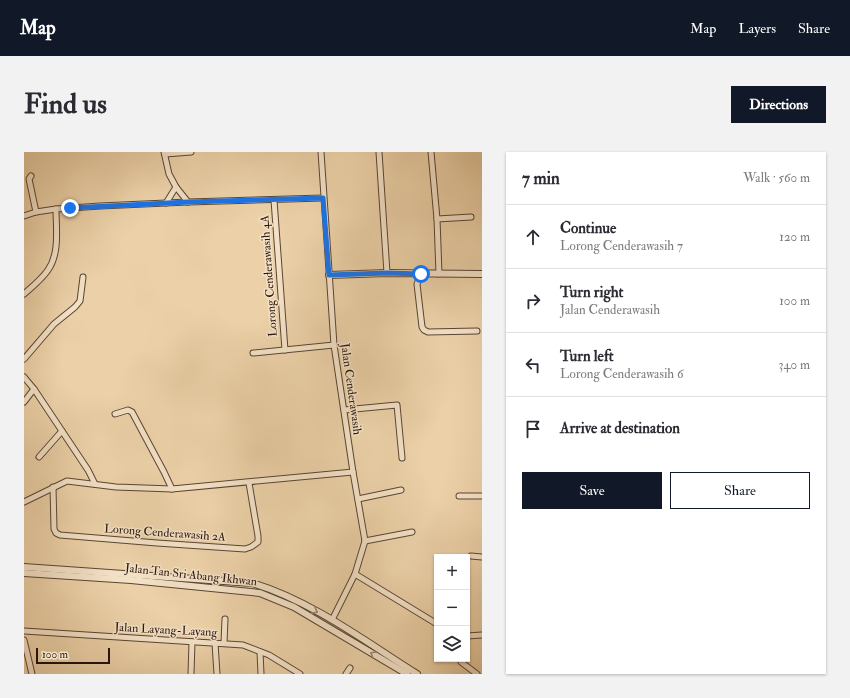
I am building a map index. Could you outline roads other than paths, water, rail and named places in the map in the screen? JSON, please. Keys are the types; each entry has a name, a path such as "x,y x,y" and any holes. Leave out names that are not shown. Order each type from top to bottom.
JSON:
{"street":[{"path":"188,202 176,187 169,174 165,153 191,152"},
{"name":"Jalan Cenderawasih","path":"321,152 334,346 365,541 355,574 332,620"},
{"path":"379,152 387,273"},
{"path":"431,152 437,219 439,274"},
{"path":"31,176 29,179 36,212"},
{"path":"166,203 176,187"},
{"path":"24,216 36,212 56,209 188,202 323,198"},
{"name":"Lorong Cenderawasih 4A","path":"274,200 285,350"},
{"path":"24,294 48,270 52,261 56,247 56,209"},
{"path":"437,219 472,217"},
{"path":"329,275 387,273 482,274"},
{"path":"421,274 417,284 422,327 424,330 428,332 477,331"},
{"path":"24,359 54,324 80,301 83,277"},
{"path":"253,353 334,346"},
{"path":"24,377 34,389 88,470 95,484"},
{"path":"24,402 34,389"},
{"path":"344,410 397,405 402,458"},
{"path":"115,414 128,410 132,412 172,490"},
{"path":"39,458 62,431"},
{"path":"24,502 67,481 116,487 172,490 353,472"},
{"name":"Lorong Cenderawasih 2A","path":"53,487 54,529 56,533 60,535 157,544 245,549 258,542 249,482"},
{"path":"358,499 401,490"},
{"path":"459,496 482,496"},
{"path":"365,541 412,532"},
{"path":"471,556 482,556"},
{"name":"Jalan Tan Sri Abang Ikhwan","path":"24,567 252,583 274,590 332,620"},
{"name":"Jalan Tan Sri Abang Ikhwan","path":"24,573 131,580 260,592 294,606 407,674"},
{"path":"355,574 434,622"},
{"path":"224,643 225,619"},
{"path":"332,620 417,674"},
{"name":"Jalan Layang-Layang","path":"24,631 243,645 269,655 300,674"},
{"path":"470,636 482,635"},
{"path":"24,640 32,674"},
{"path":"191,674 192,642"},
{"path":"215,643 217,674"},
{"path":"260,652 261,674"},
{"path":"461,662 477,674"},
{"path":"346,674 350,668"}]}
